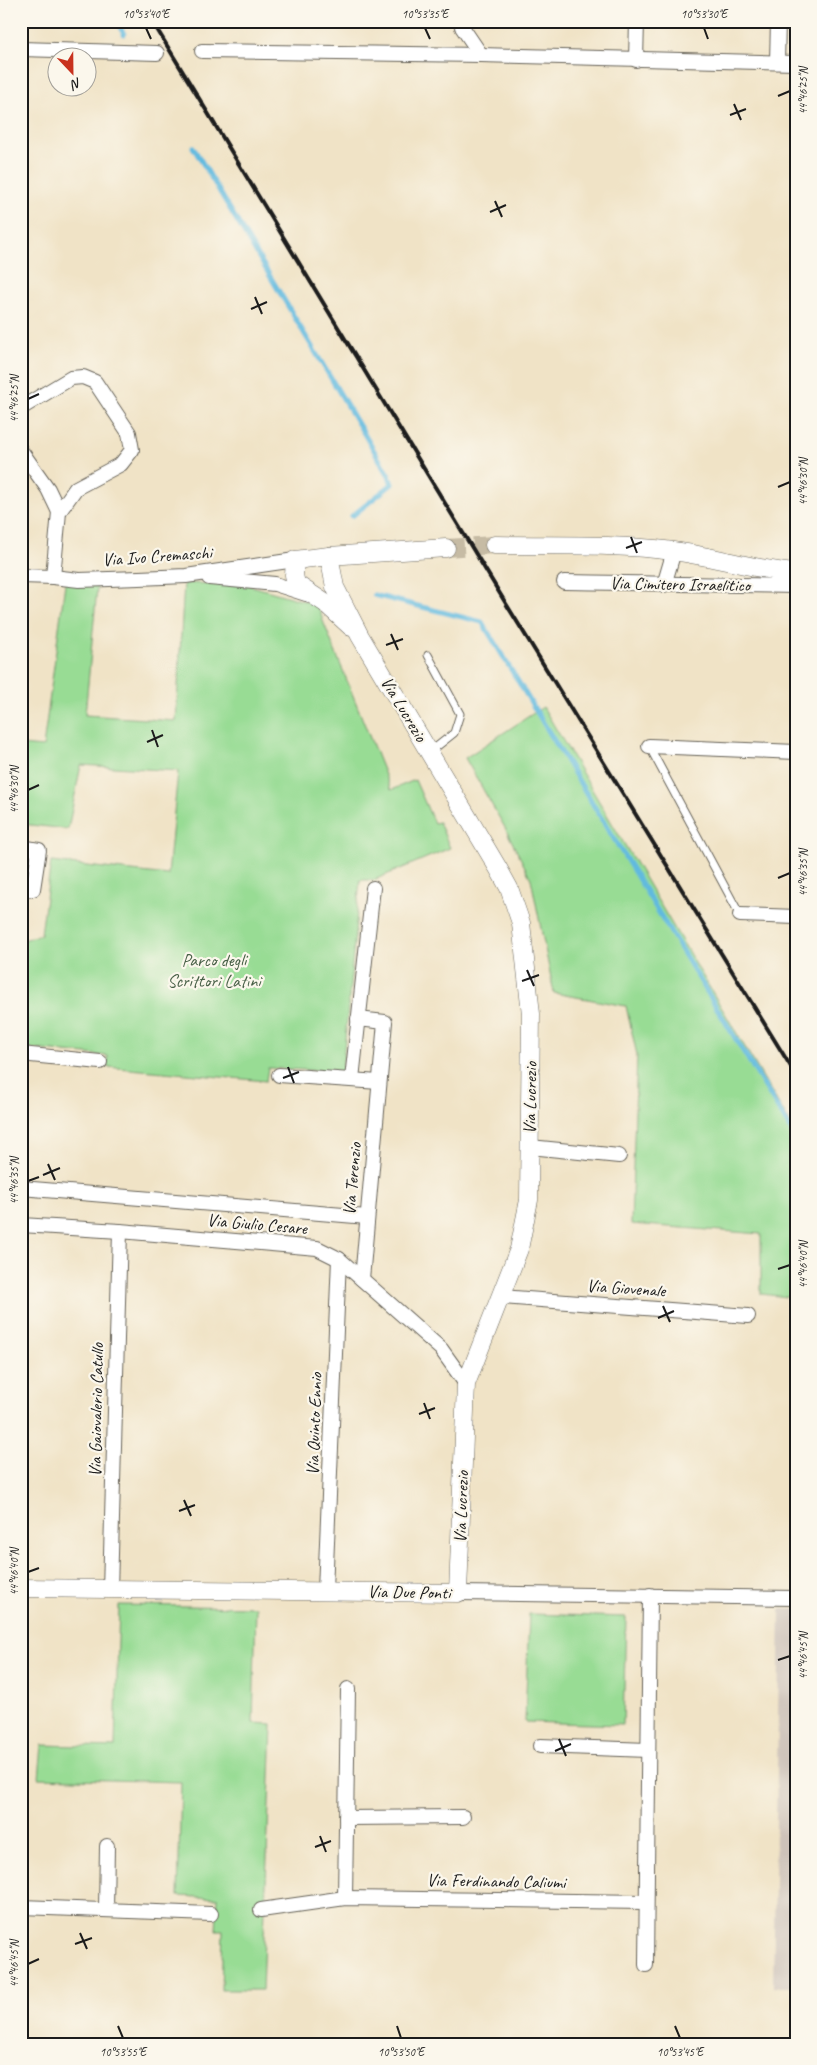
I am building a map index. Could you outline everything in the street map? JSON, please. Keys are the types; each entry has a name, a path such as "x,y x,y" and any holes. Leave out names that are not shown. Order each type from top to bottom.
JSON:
{"street":[{"path":"463,21 462,27 481,55"},
{"path":"636,60 637,21"},
{"path":"777,62 778,21"},
{"path":"21,50 157,54"},
{"path":"202,51 481,55 796,63"},
{"path":"21,408 71,378 83,377 95,382 129,432 132,450 121,464 76,488 59,512 53,577"},
{"path":"21,450 48,489 59,512"},
{"name":"Via Cimitero Israelitico","path":"494,545 646,548 674,551 753,568 796,574"},
{"path":"295,560 446,548"},
{"path":"664,585 674,551"},
{"name":"Via Lucrezio","path":"328,556 335,587 360,636 498,868 509,888 521,923 531,1014 529,1200 519,1249 466,1384 458,1592"},
{"name":"Via Ivo Cremaschi","path":"21,576 80,580 186,576 295,560"},
{"name":"Via Lucrezio","path":"295,560 294,575 296,584 317,597 360,636"},
{"name":"Via Lucrezio","path":"186,576 275,584 317,597"},
{"name":"Via Cimitero Israelitico","path":"564,582 796,586"},
{"path":"649,746 796,752"},
{"path":"21,847 39,850 33,889 21,890"},
{"path":"352,1079 373,888"},
{"path":"740,915 796,917"},
{"name":"Via Terenzio","path":"358,1019 385,1022 362,1279"},
{"path":"21,1054 100,1062"},
{"path":"279,1075 379,1082"},
{"path":"530,1147 619,1156"},
{"name":"Via Giulio Cesare","path":"21,1188 367,1217"},
{"name":"Via Giulio Cesare","path":"21,1225 120,1230 317,1248 339,1259 441,1349 466,1384"},
{"name":"Via Gaiovalerio Catullo","path":"110,1590 120,1230"},
{"name":"Via Quinto Ennio","path":"325,1590 339,1259"},
{"name":"Via Giovenale","path":"501,1297 748,1316"},
{"name":"Via Due Ponti","path":"21,1588 325,1590 796,1598"},
{"path":"646,1965 650,1595"},
{"path":"345,1898 348,1689"},
{"path":"540,1746 648,1750"},
{"path":"346,1818 463,1817"},
{"path":"106,1910 108,1846"},
{"name":"Via Ferdinando Caliumi","path":"261,1910 345,1898 646,1902"},
{"path":"21,1907 211,1914"}],"lane":[{"path":"428,655 460,714 454,733 430,752"},
{"path":"649,746 740,915"}],"shaded area":[{"path":"780,1609 796,1609 796,1987 773,1987"}],"green space":[{"name":"Parco degli Scrittori Latini","path":"66,576 98,578 85,715 176,721 184,583 248,585 318,605 391,790 415,780 434,823 439,822 450,848 374,880 360,880 342,1072 268,1068 266,1081 107,1067 108,1056 21,1048 21,958 24,940 41,934 51,862 168,875 178,771 81,765 68,829 21,824 21,745 43,747"},
{"path":"543,707 796,1133 796,1298 761,1294 761,1234 631,1224 637,1055 626,1006 554,993 531,879 504,826 465,758"},
{"path":"119,1605 256,1607 253,1723 272,1724 262,1990 221,1990 223,1930 216,1930 218,1898 178,1896 181,1782 39,1778 42,1745 115,1747"},
{"path":"529,1614 626,1617 623,1725 525,1722"}],"waterway":[{"path":"116,21 124,34"},
{"path":"193,147 388,474 392,484 352,516"},
{"path":"374,595 482,622 796,1138"}],"tunnel":[{"path":"446,548 494,545"}],"railway":[{"path":"152,21 505,602 796,1075"}]}
